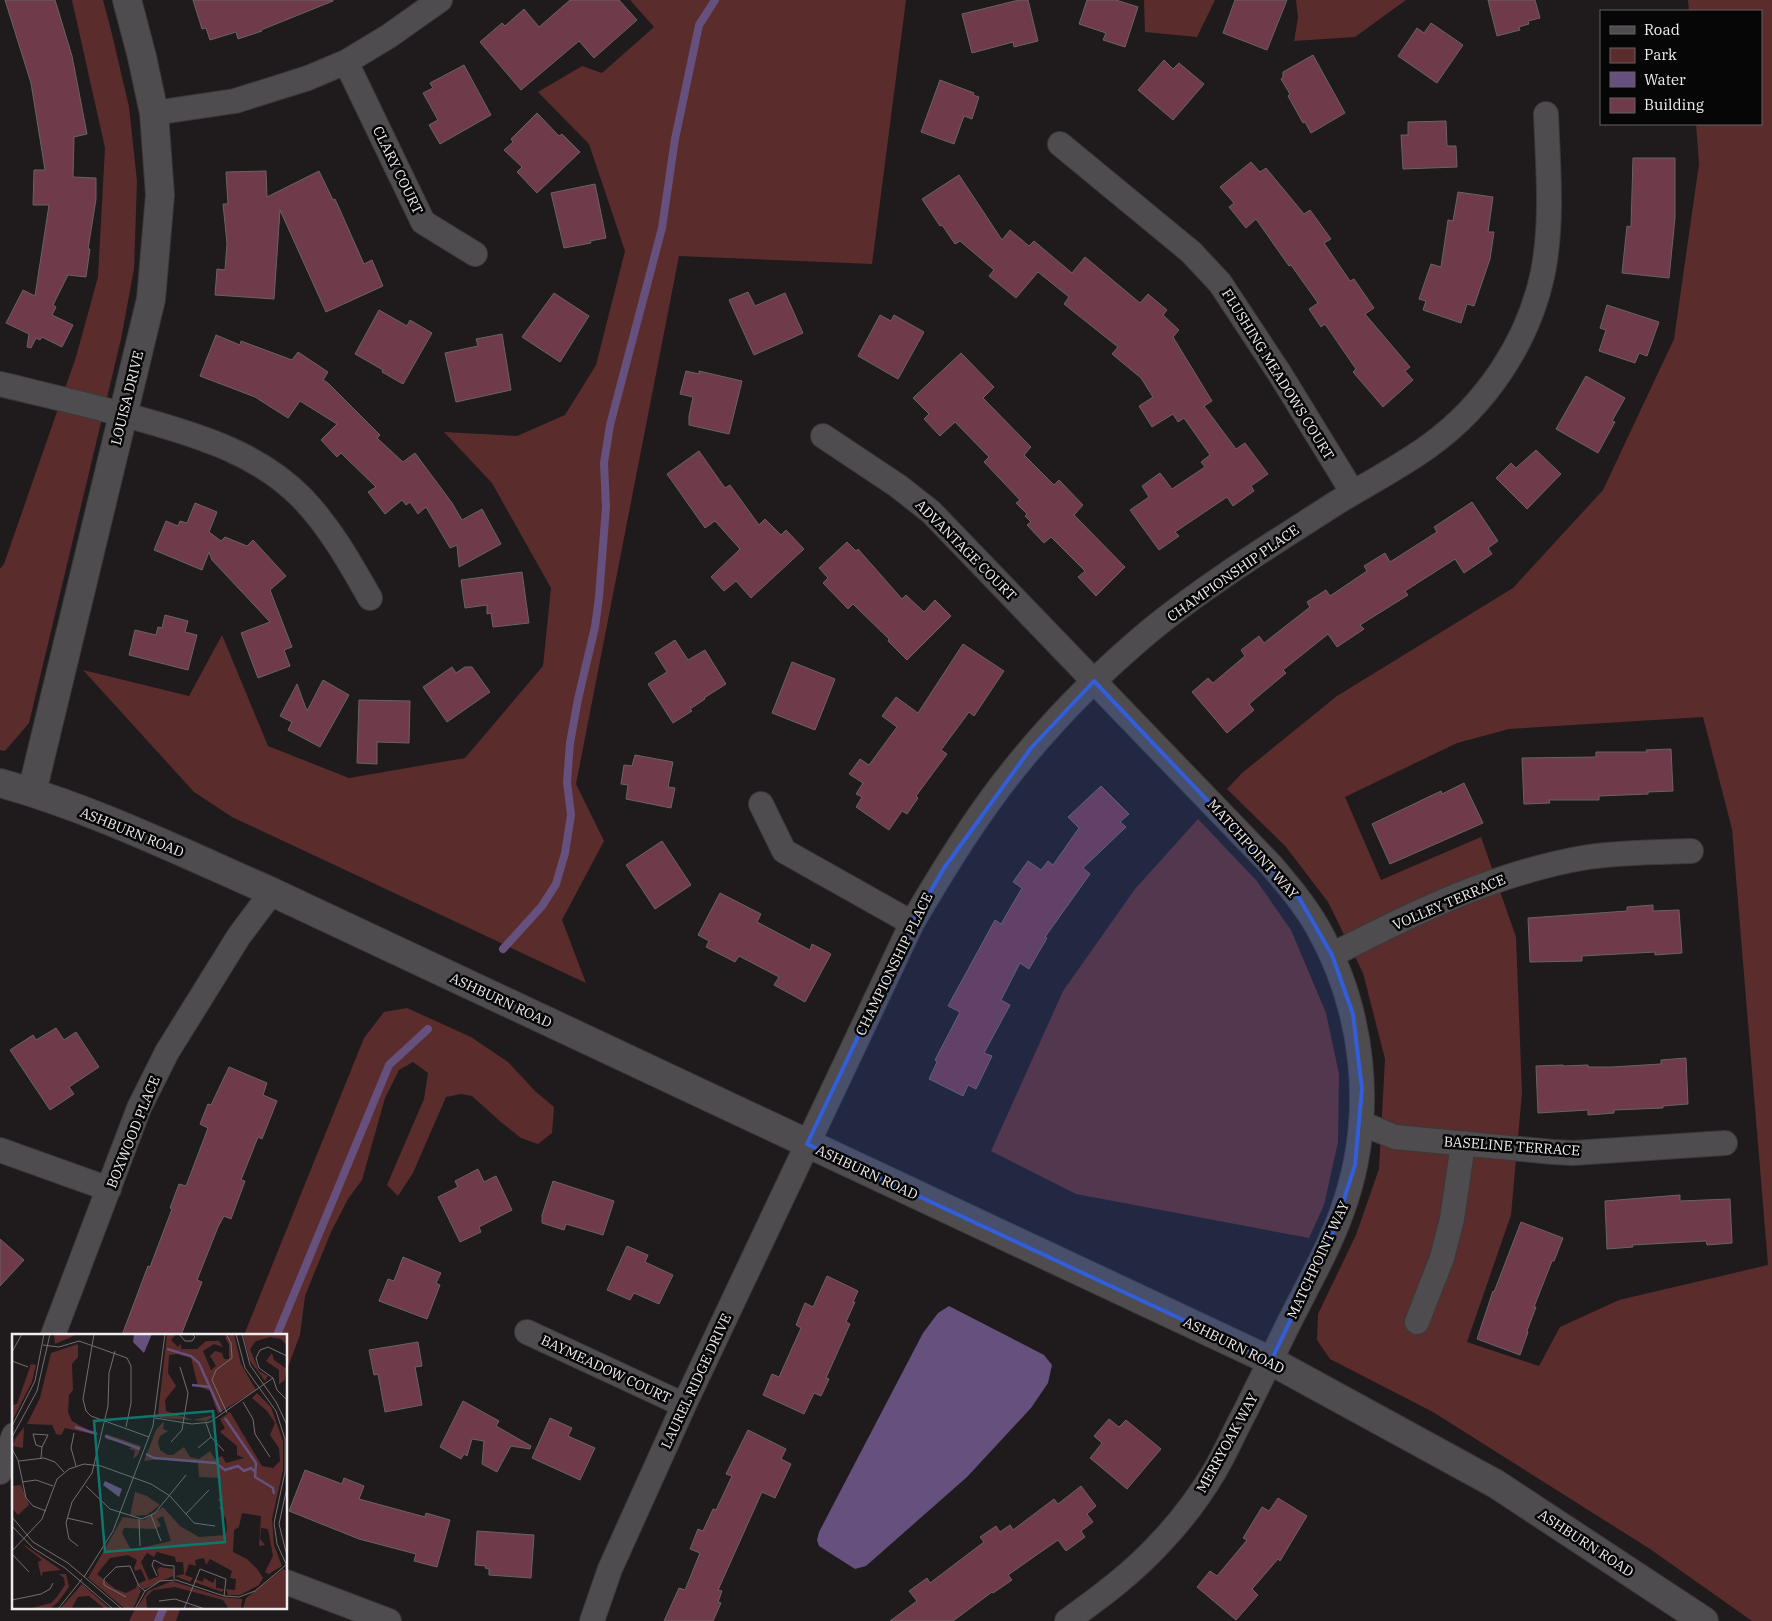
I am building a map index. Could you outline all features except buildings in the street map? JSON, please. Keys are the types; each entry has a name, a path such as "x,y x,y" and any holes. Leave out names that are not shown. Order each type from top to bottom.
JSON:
{"street":[{"name":"LOUISA DRIVE","path":"32,792 151,299 160,195 154,113 127,0"},
{"path":"154,113 235,101 284,86 346,62 389,36 440,0"},
{"name":"CLARY COURT","path":"346,62 422,222 475,254"},
{"name":"CHAMPIONSHIP PLACE","path":"807,1144 912,923 944,868 992,798 1031,748 1094,681 1152,630 1237,566 1429,446 1461,419 1490,387 1513,352 1531,313 1543,273 1549,217 1546,114"},
{"name":"FLUSHING MEADOWS COURT","path":"1060,144 1191,252 1220,283 1280,374 1353,493"},
{"path":"0,384 123,414 179,430 220,445 254,461 280,479 321,520 341,548 370,598"},
{"name":"ADVANTAGE COURT","path":"823,436 898,486 931,512 1094,681"},
{"name":"MATCHPOINT WAY","path":"1094,681 1271,865 1298,896 1318,927 1332,955 1344,985 1350,1007 1360,1052 1362,1089 1361,1123 1355,1165 1336,1228 1271,1361"},
{"name":"ASHBURN ROAD","path":"0,783 32,792 138,833 272,892 1271,1361 1496,1484 1704,1621"},
{"path":"762,804 784,851 912,923"},
{"name":"VOLLEY TERRACE","path":"1332,955 1470,890 1528,870 1588,857 1628,853 1691,851"},
{"name":"BOXWOOD PLACE","path":"52,1334 139,1108 167,1052 239,936 272,892"},
{"name":"BASELINE TERRACE","path":"1361,1123 1395,1137 1573,1153 1725,1143"},
{"name":"LAUREL RIDGE DRIVE","path":"592,1621 610,1569 684,1405 807,1144"},
{"path":"1417,1322 1442,1258 1452,1219 1463,1144"},
{"path":"0,1150 109,1189"},
{"name":"BAYMEADOW COURT","path":"527,1332 684,1405"},
{"name":"MERRYOAK WAY","path":"1067,1621 1136,1568 1161,1542 1189,1508 1214,1472 1271,1361"},
{"path":"4,1472 12,1442"},
{"path":"288,1583 389,1621"}],"highlighted area":[{"path":"1094,681 1298,896 1332,955 1353,1014 1362,1089 1355,1165 1335,1228 1271,1361 807,1144 912,923 944,868 1031,748"}],"green space":[{"path":"72,0 103,0 129,107 137,181 134,269 121,339 29,723 5,751 0,750 0,569 4,564 76,357 98,277 105,148"},
{"path":"630,0 906,0 872,264 679,256 576,784 604,841 562,920 586,983 232,817 194,792 83,670 189,696 222,635 268,746 349,778 465,758 543,666 551,588 492,483 444,432 517,436 565,415 596,365 625,251 589,144 538,92 582,66 602,73 654,27"},
{"path":"1144,0 1215,0 1197,37 1145,32"},
{"path":"1296,0 1406,0 1355,37 1294,41 1298,18"},
{"path":"1688,0 1772,0 1772,1621 1752,1621 1650,1549 1433,1412 1330,1359 1317,1340 1318,1314 1356,1235 1379,1169 1385,1059 1363,973 1328,902 1286,847 1227,789 1242,773 1337,696 1513,588 1603,490 1674,339 1699,164 1696,125 1762,125 1762,10 1689,10","holes":["1703,717 1732,829 1768,1265 1619,1300 1560,1327 1539,1366 1467,1342 1511,1215 1522,1093 1516,937 1481,837 1381,880 1345,797 1457,743 1509,729"]},
{"path":"1198,819 1256,880 1291,930 1326,1013 1339,1074 1338,1142 1324,1205 1309,1238 1076,1194 991,1151 1063,991 1135,889"},
{"path":"407,1008 471,1037 508,1062 535,1091 554,1107 552,1133 538,1144 521,1138 472,1096 461,1094 446,1097 413,1173 398,1196 387,1185 424,1099 428,1073 413,1062 399,1070 385,1098 362,1180 348,1199 331,1232 305,1296 300,1335 288,1367 288,1334 244,1334 364,1038 384,1012"},
{"path":"136,1608 181,1608 176,1621 129,1621"}],"water":[{"path":"949,1306 1044,1355 1052,1365 1048,1383 1031,1408 967,1477 866,1566 855,1569 819,1546 817,1540 819,1532 923,1333 938,1313"}],"waterway":[{"path":"503,949 542,906 556,884 565,853 571,815 567,782 570,743 595,627 599,597 606,507 604,463 610,425 662,228 675,139 699,25 715,0"},
{"path":"277,1334 389,1065 428,1029"},
{"path":"158,1621 164,1608"}]}
